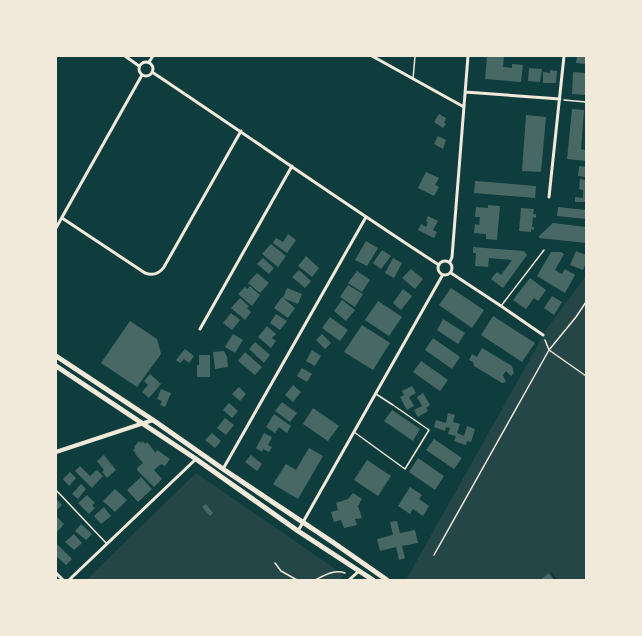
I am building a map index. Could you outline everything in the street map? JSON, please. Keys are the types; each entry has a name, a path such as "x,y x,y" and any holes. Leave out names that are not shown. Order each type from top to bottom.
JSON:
{"highway":[{"path":"56,356 153,420 387,580"},
{"path":"56,366 196,459 298,531 373,580"}],"main road":[{"path":"56,452 153,420"}],"street":[{"path":"125,56 139,66 142,74"},
{"path":"139,66 145,62 149,62 153,56"},
{"path":"372,56 464,108"},
{"path":"451,274 453,267 450,262 452,257 468,56"},
{"path":"549,197 564,56"},
{"path":"149,62 153,68 152,72"},
{"path":"142,74 148,75 152,72"},
{"path":"152,72 241,131 366,218 439,265"},
{"path":"56,228 142,74"},
{"path":"465,92 560,99"},
{"path":"62,218 145,273 151,275 157,273 164,267 241,131"},
{"path":"200,329 292,166"},
{"path":"223,469 366,218"},
{"path":"442,276 438,271 439,265 444,261 450,262"},
{"path":"451,274 543,335"},
{"path":"442,276 448,276 451,274"},
{"path":"298,531 442,276"},
{"path":"69,580 196,459"},
{"path":"349,580 359,571"},
{"path":"56,573 63,580"}],"lane":[{"path":"413,79 415,56"},
{"path":"501,306 544,250"},
{"path":"354,432 405,469 429,430 376,393"},
{"path":"56,490 107,544"}],"path":[{"path":"560,99 586,102"},
{"path":"434,555 549,350 576,318 586,302"},
{"path":"543,335 549,350 586,376"},
{"path":"275,563 282,571 297,580"},
{"path":"315,580 335,571 345,574"}],"shaded area":[{"path":"586,276 586,580 557,580 552,572 538,580 406,580 548,327"},
{"path":"196,473 344,575 339,580 86,580"}],"building":[{"path":"487,56 504,56 503,67 512,68 512,64 523,65 521,82 485,79"},
{"path":"577,56 586,56 586,64 576,63"},
{"path":"529,68 542,69 540,82 528,81"},
{"path":"550,70 557,71 556,83 543,83 543,72 550,73"},
{"path":"573,72 586,73 586,95 572,94"},
{"path":"572,109 584,110 581,149 586,150 586,161 567,159"},
{"path":"439,114 446,118 444,123 446,124 443,128 434,122"},
{"path":"526,115 546,117 541,172 522,171"},
{"path":"438,136 446,140 443,149 434,144"},
{"path":"579,166 586,167 586,177 578,176"},
{"path":"426,172 439,178 435,185 439,187 434,196 418,188"},
{"path":"580,179 586,180 586,202 575,202 575,197 583,198 583,190 579,189"},
{"path":"475,181 536,186 535,198 474,193"},
{"path":"488,205 500,206 497,240 486,239 486,234 474,233 475,224 479,225 480,217 475,217 476,207 488,208"},
{"path":"558,207 586,210 586,219 557,216"},
{"path":"521,208 534,209 533,214 536,214 536,218 533,217 532,227 534,227 534,230 531,229 531,232 519,231"},
{"path":"428,216 438,221 433,230 437,232 434,238 418,230 421,224 426,227"},
{"path":"553,223 586,227 586,243 539,238 539,236"},
{"path":"288,234 296,240 287,253 273,243 276,238 283,242"},
{"path":"366,241 378,248 367,266 355,260"},
{"path":"271,244 286,256 278,267 262,254"},
{"path":"473,247 524,251 527,255 503,288 491,279 497,272 501,275 512,260 489,258 488,267 475,266 476,253 473,253"},
{"path":"382,250 391,256 381,269 373,263"},
{"path":"576,251 586,255 586,263 583,270 570,265"},
{"path":"551,252 561,252 564,254 555,270 562,274 565,269 575,275 565,293 537,276"},
{"path":"306,256 319,268 312,277 298,266"},
{"path":"263,258 274,268 269,274 257,264"},
{"path":"393,258 402,263 394,278 385,273"},
{"path":"411,269 423,279 415,289 402,278"},
{"path":"299,270 311,281 305,288 292,277"},
{"path":"357,271 370,280 362,292 348,283"},
{"path":"257,273 269,283 260,293 248,283"},
{"path":"530,278 546,290 538,301 534,298 526,309 513,300"},
{"path":"348,285 363,294 355,307 340,297"},
{"path":"250,286 260,295 252,306 238,294 245,287 247,289"},
{"path":"287,288 302,294 298,304 283,298"},
{"path":"451,288 484,310 472,328 439,305"},
{"path":"403,289 412,296 401,310 393,303"},
{"path":"552,296 562,302 554,315 544,308"},
{"path":"282,297 295,308 288,318 274,308"},
{"path":"240,298 249,306 247,308 251,312 245,320 231,308"},
{"path":"342,300 355,310 346,321 334,311"},
{"path":"378,301 402,317 389,336 365,320"},
{"path":"231,313 240,320 232,330 223,323"},
{"path":"276,314 287,321 280,330 270,323"},
{"path":"493,316 535,343 522,362 481,335"},
{"path":"330,317 348,330 340,341 322,328"},
{"path":"443,319 465,333 458,344 437,330"},
{"path":"130,321 157,339 161,354 137,387 101,363"},
{"path":"362,325 390,343 373,370 344,352"},
{"path":"267,326 276,334 272,338 276,341 271,348 258,337"},
{"path":"233,334 243,340 235,353 225,347"},
{"path":"322,334 331,343 325,349 316,340"},
{"path":"433,338 460,357 452,369 425,350"},
{"path":"255,342 270,355 264,363 249,349"},
{"path":"482,348 512,366 514,373 511,376 506,371 503,375 506,382 502,383 474,366 473,362 469,360 472,354 477,357"},
{"path":"185,349 194,356 189,363 184,359 180,363 176,360"},
{"path":"312,350 321,356 315,366 306,361"},
{"path":"224,351 227,357 228,367 215,369 213,352"},
{"path":"245,352 262,367 255,375 238,361"},
{"path":"199,355 210,355 210,377 197,377"},
{"path":"421,361 448,380 440,391 413,372"},
{"path":"302,368 312,374 307,382 297,376"},
{"path":"150,374 161,384 149,398 142,392 148,385 144,381"},
{"path":"293,385 301,392 293,402 285,395"},
{"path":"412,386 416,393 409,397 414,406 407,410 400,397 404,395 402,391"},
{"path":"239,387 246,394 240,401 232,394"},
{"path":"161,389 171,393 165,407 160,405 162,401 157,399"},
{"path":"423,393 430,405 426,408 428,411 418,417 414,410 422,406 417,397"},
{"path":"282,402 297,413 290,422 275,411"},
{"path":"229,403 238,411 232,418 223,410"},
{"path":"313,408 339,426 328,441 303,424"},
{"path":"392,410 420,429 413,441 384,421"},
{"path":"448,413 455,415 453,422 460,424 457,433 464,436 467,426 475,429 471,442 467,441 466,445 454,441 456,436 448,434 450,428 446,427 445,431 434,427 436,420 446,423"},
{"path":"274,414 291,426 287,433 279,427 275,433 266,427"},
{"path":"225,418 234,425 226,435 217,428"},
{"path":"212,433 221,441 215,448 205,440"},
{"path":"264,433 272,437 268,445 272,447 269,452 263,449 262,452 256,448"},
{"path":"434,439 462,458 454,469 426,450"},
{"path":"139,441 141,443 143,441 145,444 147,442 155,452 154,453 155,453 157,450 170,459 165,466 161,464 154,470 162,479 154,487 137,470 137,468 143,463 133,450"},
{"path":"309,448 323,456 298,499 273,484 286,464 296,470"},
{"path":"104,455 116,470 107,478 102,472 104,470 97,461"},
{"path":"251,455 262,464 257,471 245,462"},
{"path":"418,458 444,476 435,490 409,472"},
{"path":"367,460 391,476 378,496 354,480"},
{"path":"80,466 90,476 97,470 103,476 92,488 75,471"},
{"path":"70,472 76,478 69,486 63,479"},
{"path":"141,477 152,489 138,502 127,490"},
{"path":"81,484 86,489 78,499 72,494"},
{"path":"410,487 422,495 419,499 429,506 423,516 413,509 410,514 398,506"},
{"path":"115,489 127,500 115,512 103,501"},
{"path":"353,493 362,499 358,506 362,518 355,519 357,525 344,528 341,520 334,522 331,512 338,510 336,503 348,499"},
{"path":"87,495 95,503 92,505 95,508 89,514 78,503"},
{"path":"56,499 62,505 56,511"},
{"path":"206,504 213,513 210,516 202,507"},
{"path":"104,507 111,516 101,524 94,516"},
{"path":"56,516 64,524 56,533"},
{"path":"397,521 400,533 415,530 418,543 402,546 405,558 399,560 396,547 380,551 377,539 393,535 390,522"},
{"path":"81,524 92,534 86,540 75,531"},
{"path":"74,534 82,543 74,550 65,542"},
{"path":"57,544 72,559 66,565 56,556"},
{"path":"549,573 554,580 541,580 541,579"}]}
